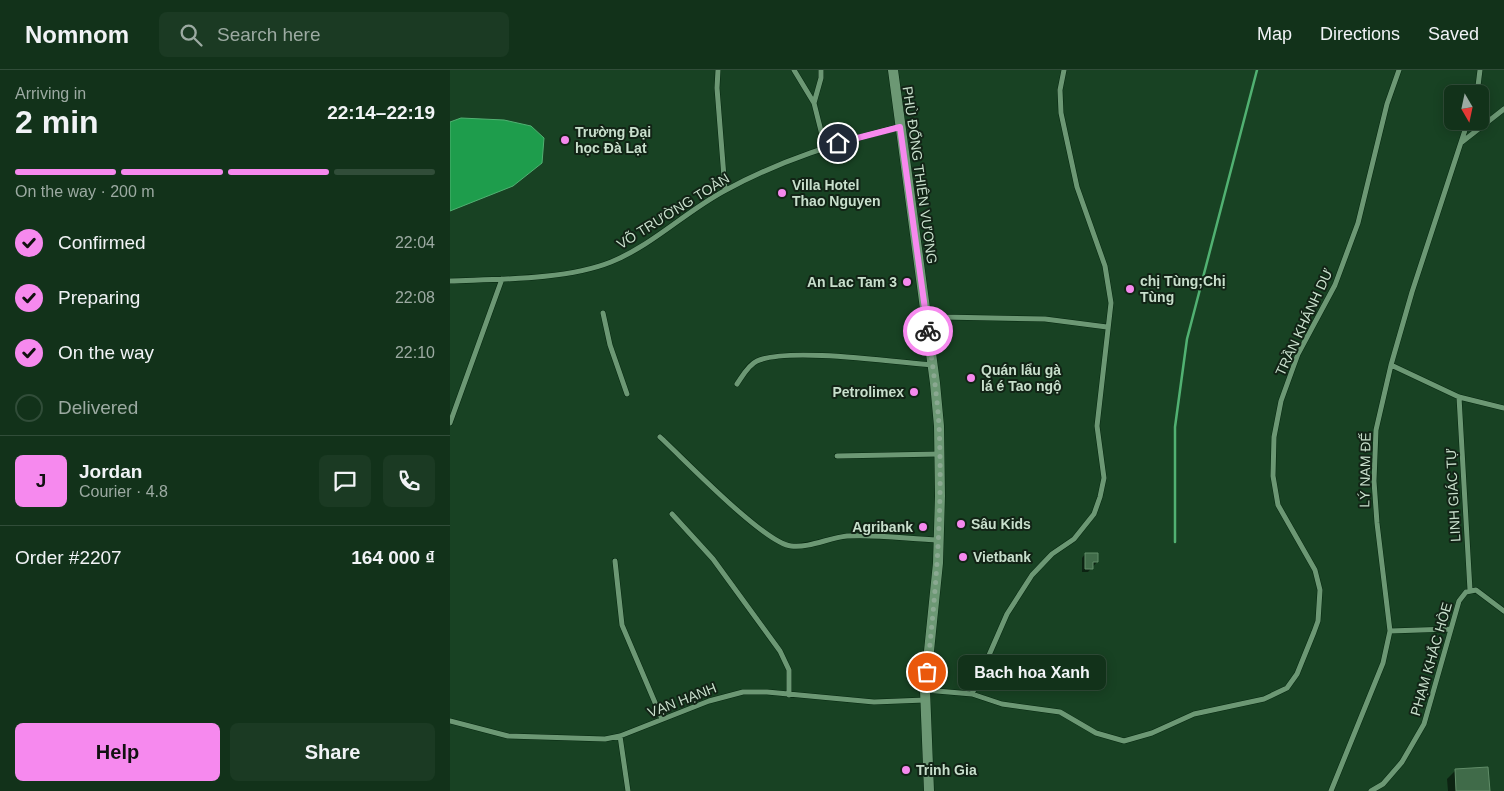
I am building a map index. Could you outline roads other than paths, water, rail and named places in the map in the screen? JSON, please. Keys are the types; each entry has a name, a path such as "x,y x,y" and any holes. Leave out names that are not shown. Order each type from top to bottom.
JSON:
{"main road":[{"name":"PHÙ ĐỔNG THIÊN VƯƠNG","path":"893,70 937,400 940,454 939,540 925,695 929,791"}],"street":[{"path":"718,70 716,88 725,190"},
{"path":"794,70 814,103 825,146"},
{"path":"814,103 822,78 821,70"},
{"path":"972,694 1007,614 1032,575 1052,554 1074,539 1094,514 1104,478 1098,426 1111,303 1109,286 1078,187 1061,113 1060,90 1064,70"},
{"name":"TRẦN KHÁNH DƯ","path":"925,695 972,694 1002,704 1060,712 1096,733 1124,741 1152,733 1194,714 1275,696 1287,688 1297,674 1318,621 1320,590 1314,570 1278,505 1273,476 1274,437 1281,401 1298,354 1334,286 1358,222 1387,104 1399,70"},
{"path":"1478,85 1480,70"},
{"path":"1462,142 1504,110"},
{"name":"VÕ TRƯỜNG TOẢN","path":"450,281 502,279 583,271 610,262 644,246 725,190 825,146 900,127"},
{"name":"LÝ NAM ĐẾ","path":"1332,791 1383,663 1390,631 1374,481 1376,430 1391,365 1434,223 1465,130"},
{"path":"450,423 502,279"},
{"path":"924,306 942,317 1045,319 1107,327"},
{"path":"603,313 610,345 627,394"},
{"path":"736,384 756,362 773,357 826,357 932,364"},
{"path":"1391,365 1459,398 1504,408"},
{"name":"LINH GIÁC TỰ","path":"1459,398 1470,590"},
{"path":"660,437 759,530 790,546 807,546 834,537 850,536 939,540"},
{"path":"838,456 940,454"},
{"path":"672,514 713,559 780,651 789,670 789,695"},
{"path":"615,561 622,625 662,719"},
{"path":"1470,590 1481,593 1504,611"},
{"name":"PHẠM KHẮC HÒE","path":"1371,791 1383,784 1402,762 1424,724 1459,600 1470,590"},
{"path":"1390,631 1450,629"},
{"name":"VẠN HẠNH","path":"450,721 508,736 588,740 620,736 728,695 767,692 874,702 925,695"},
{"path":"620,736 628,791"}],"waterway":[{"path":"1175,542 1175,427 1187,339 1257,70"}],"place":[{"name":"Trường Đại học Đà Lạt","path":"565,140"},
{"name":"Villa Hotel Thao Nguyen","path":"782,193"},
{"name":"An Lac Tam 3","path":"907,282"},
{"name":"chị Tùng;Chị Tùng","path":"1130,289"},
{"name":"Quán lẩu gà lá é Tao ngộ","path":"971,378"},
{"name":"Petrolimex","path":"914,392"},
{"name":"Sâu Kids","path":"961,524"},
{"name":"Agribank","path":"923,527"},
{"name":"Vietbank","path":"963,557"},
{"name":"Bach hoa Xanh","path":"927,672"},
{"name":"Trinh Gia","path":"906,770"}]}
